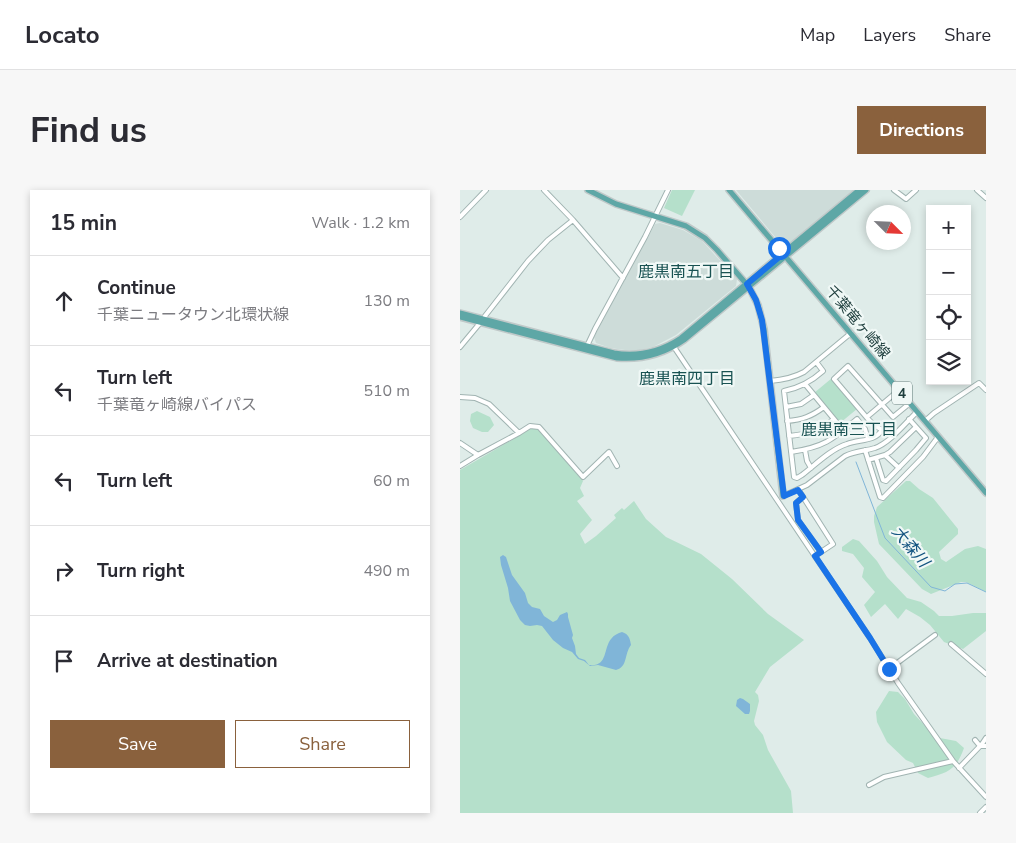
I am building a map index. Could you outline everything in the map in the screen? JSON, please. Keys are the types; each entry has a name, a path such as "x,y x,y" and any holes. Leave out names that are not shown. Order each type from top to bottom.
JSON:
{"main road":[{"path":"588,190 616,204 679,223 699,233 717,250 748,286 756,300 764,329 784,496"},
{"name":"千葉竜ヶ崎線","path":"729,190 986,493"},
{"path":"460,313 617,358 653,356 674,347 684,340 860,190"},
{"path":"785,255 866,190"},
{"path":"460,318 586,348 633,355 664,348 681,338 748,286"}],"street":[{"path":"461,215 486,190"},
{"path":"544,190 573,220 623,278"},
{"path":"586,348 594,329 623,278 668,190"},
{"path":"894,190 906,199 916,190"},
{"path":"979,190 986,197"},
{"path":"485,316 528,261 548,240 573,220"},
{"path":"460,347 480,323"},
{"path":"770,381 786,379 804,372 852,333"},
{"path":"674,347 889,669 953,761 986,797"},
{"path":"817,362 824,371 805,384 784,391 794,477 797,478 837,448 877,436 882,430"},
{"path":"892,436 874,425 866,417 834,378 848,366 893,417 910,403"},
{"path":"925,421 979,383 986,390"},
{"path":"805,384 844,430"},
{"path":"866,417 899,390"},
{"path":"786,407 801,404 814,395"},
{"path":"460,397 475,398 489,404 519,433"},
{"path":"787,421 807,418 824,407"},
{"path":"784,496 814,480 848,454 878,447 917,412"},
{"path":"789,436 813,432 834,419"},
{"path":"791,452 816,448 826,443 857,419 865,429 868,439"},
{"path":"876,458 883,480 886,481 926,438 909,419"},
{"path":"460,466 530,426 539,427 583,477 609,452 617,466"},
{"path":"868,460 886,455 916,427"},
{"path":"864,450 880,497 883,498 922,457 938,437"},
{"path":"460,443 478,455"},
{"path":"805,450 807,461 811,468"},
{"path":"886,455 899,468"},
{"path":"798,490 833,544 815,556"},
{"path":"803,497 796,503 798,520 821,552"},
{"path":"889,669 935,635"},
{"path":"951,644 986,674"},
{"path":"960,768 986,738"},
{"path":"975,740 980,746"},
{"path":"980,746 986,746"},
{"path":"869,784 884,778 953,761"},
{"path":"980,813 986,807"}],"shaded area":[{"path":"736,190 853,190 789,244 781,244"},
{"path":"660,223 683,230 702,241 737,279 736,286 676,335 653,347 640,350 625,350 610,348 596,343 594,337 655,224"}],"green space":[{"path":"672,190 695,190 682,216 664,208"},
{"path":"832,378 857,409 840,423 814,393"},
{"path":"477,411 490,417 494,425 488,432 482,432 473,428 470,421 471,414"},
{"path":"530,427 539,429 583,481 580,488 584,496 577,501 592,520 580,534 585,544 616,518 614,515 622,508 624,510 634,501 646,519 666,537 701,554 732,579 768,614 804,640 770,667 755,692 758,695 759,701 754,721 755,725 763,735 768,750 791,791 793,813 460,813 460,470 517,437"},
{"path":"906,481 910,481 933,498 958,529 958,534 939,552 941,559 946,562 965,549 978,546 986,549 986,592 966,582 961,582 931,594 922,589 879,544 874,522 877,507"},
{"path":"853,539 859,541 877,561 887,577 907,598 921,602 939,616 986,613 986,631 963,649 944,642 930,625 906,609 898,619 885,604 871,617 864,605 875,592 862,577 864,568 853,554 842,551 842,547"},
{"path":"889,691 898,692 928,729 940,738 956,741 964,748 955,766 947,772 928,778 918,773 913,763 906,760 887,742 877,722 876,712"}],"water":[{"path":"503,555 506,557 512,575 532,607 540,609 544,616 553,622 560,615 567,612 576,654 589,665 595,665 602,660 613,636 622,632 628,635 631,645 622,666 616,670 598,665 590,666 553,640 542,626 525,625 520,620 510,601 501,565 500,557"},
{"path":"740,698 750,704 749,714 745,714 736,706 737,700"}],"waterway":[{"name":"大森川","path":"856,462 885,538 931,587 945,591 955,584 967,583 986,592"}],"district":[{"name":"鹿黒南五丁目","path":"686,271"},
{"name":"鹿黒南四丁目","path":"687,378"},
{"name":"鹿黒南三丁目","path":"849,429"}],"route":[{"path":"779,248 784,253 747,284 756,300 762,320 784,496 798,490 803,497 796,503 798,520 821,552 815,556 889,669"}]}
